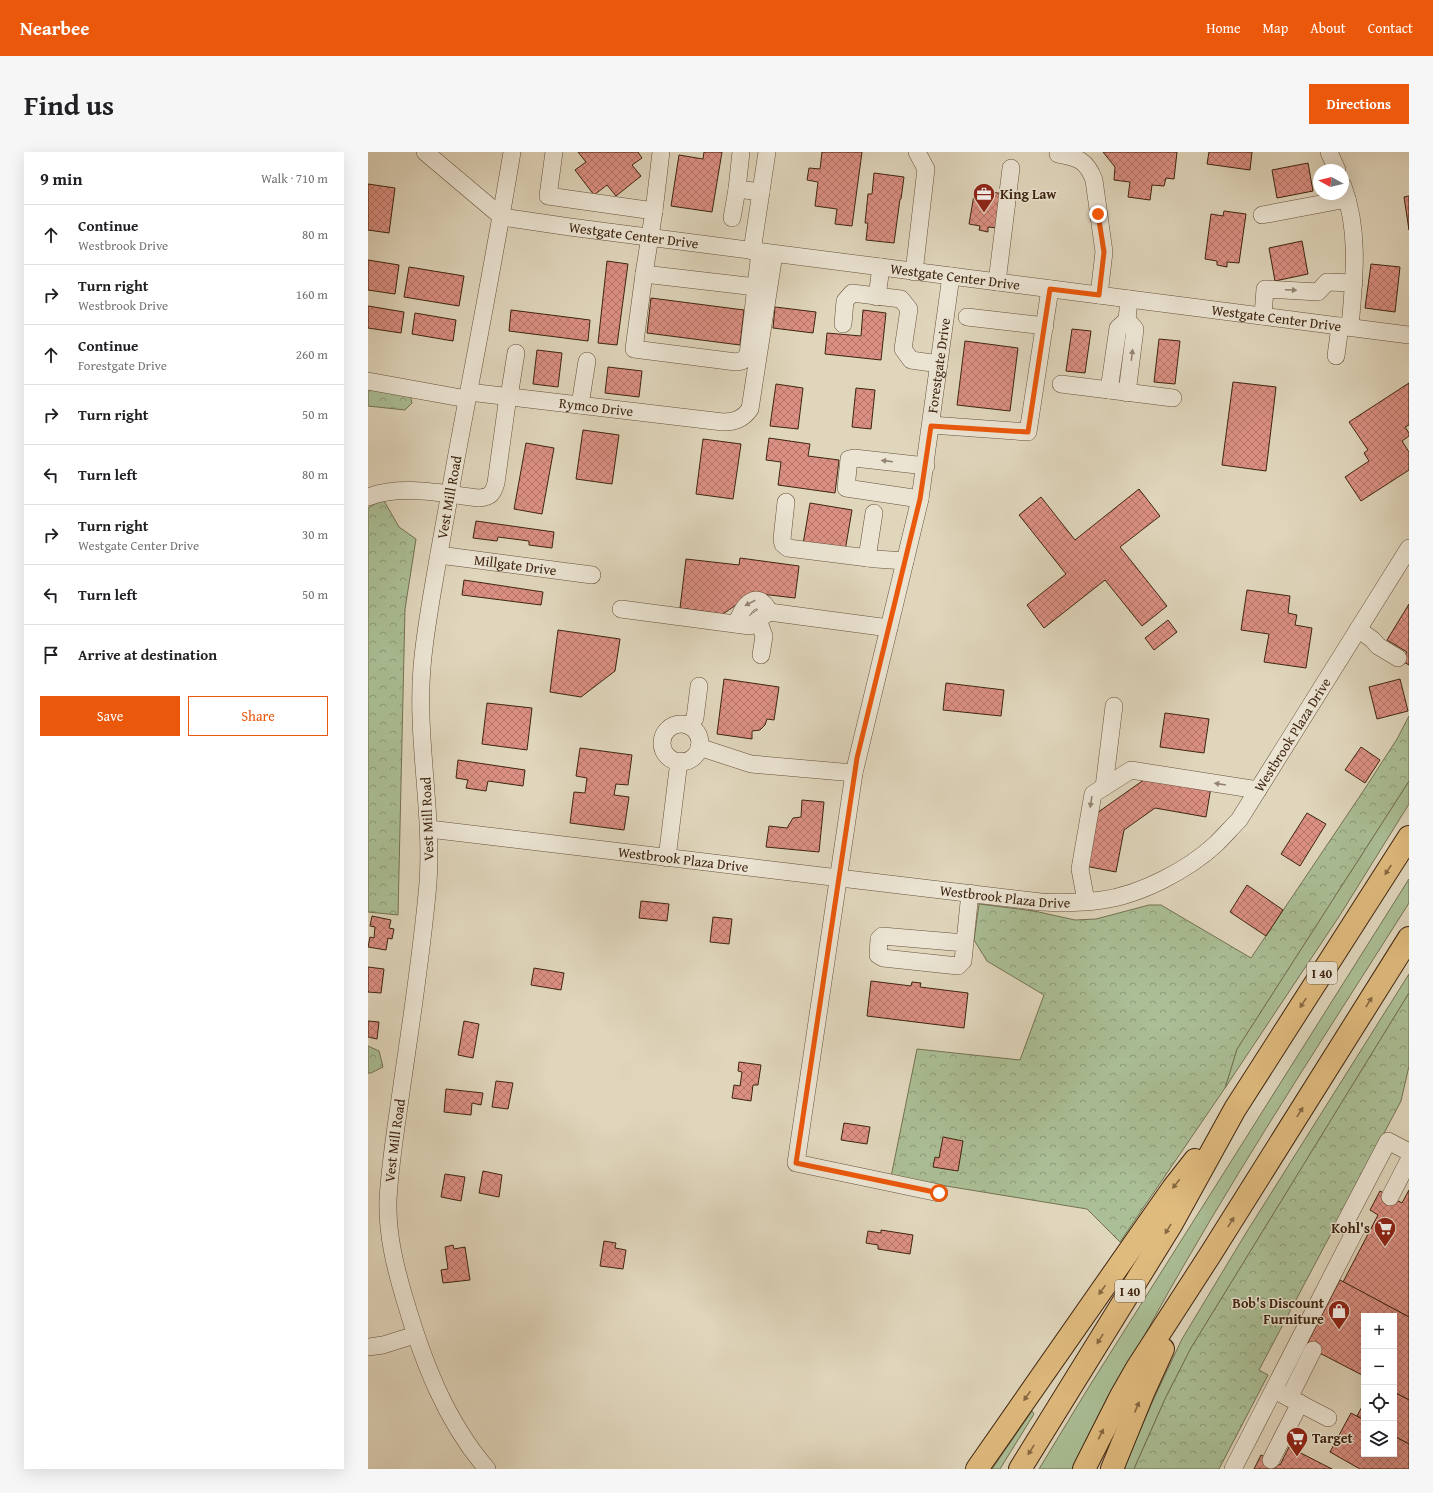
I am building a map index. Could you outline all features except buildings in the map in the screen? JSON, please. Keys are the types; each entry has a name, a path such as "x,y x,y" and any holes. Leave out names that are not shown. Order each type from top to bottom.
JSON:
{"highway":[{"name":"I 40","path":"1020,1469 1171,1224 1235,1109 1409,837"},
{"path":"1084,1469 1134,1374 1409,938"},
{"path":"976,1469 1173,1188 1235,1109"},
{"path":"1112,1469 1158,1360 1210,1255"}],"street":[{"path":"425,152 502,217"},
{"name":"Vest Mill Road","path":"487,1469 476,1456 449,1415 431,1377 415,1335 398,1275 392,1245 388,1202 391,1158 424,930 428,878 429,829 420,698 422,665 449,495 502,217 512,152"},
{"path":"554,152 548,196 654,211"},
{"path":"662,152 634,349 736,362 742,361 748,355 756,287 762,252 761,192 766,152"},
{"path":"732,218 741,152"},
{"path":"914,272 926,169 917,152"},
{"path":"1059,152 1058,154 1078,158 1090,170 1094,180 1104,252 1099,295"},
{"path":"1330,153 1335,164"},
{"path":"997,282 1011,168"},
{"path":"737,189 761,192"},
{"path":"1262,215 1319,200"},
{"path":"1336,356 1345,327 1354,283 1355,269 1352,221 1347,200"},
{"name":"Westgate Center Drive","path":"502,217 570,228 1409,334"},
{"name":"Rymco Drive","path":"368,381 468,395 508,396 732,422 746,415 750,409 762,252"},
{"path":"877,296 881,267"},
{"path":"644,274 756,287"},
{"name":"Forestgate Drive","path":"939,1193 796,1163 854,773 920,499 926,466 951,276"},
{"path":"1263,316 1265,289 1318,292 1327,282 1354,283"},
{"path":"931,426 1028,432 1050,289"},
{"path":"842,324 845,301 852,293 901,299 909,309 903,349 911,360 939,364"},
{"path":"1109,390 1118,328 1127,320 1129,299"},
{"path":"967,317 1044,326"},
{"path":"1127,320 1135,328 1127,392"},
{"path":"368,497 383,492 406,491 479,498 487,497 493,492 496,483 508,396 516,353"},
{"path":"580,405 586,361"},
{"path":"1061,384 1173,398"},
{"path":"920,499 846,488 849,459 854,458 926,466"},
{"path":"786,502 782,539 783,544 788,548 867,558 905,561"},
{"path":"867,558 874,513"},
{"name":"Westbrook Plaza Drive","path":"429,829 1041,902 1067,903 1103,900 1139,890 1170,876 1197,859 1215,845 1239,820 1409,548"},
{"name":"Millgate Drive","path":"439,555 592,575"},
{"path":"621,609 737,624 742,610 753,601 759,600 766,605 761,655"},
{"path":"764,616 889,628"},
{"path":"1358,629 1373,640 1378,646 1398,658"},
{"path":"690,726 695,718 699,686"},
{"path":"1104,787 1114,706"},
{"path":"680,724 690,726 696,731 699,737 699,747 696,754 691,759 679,761 668,756 662,745 665,733 674,725 680,724"},
{"path":"699,747 751,764 854,773"},
{"path":"667,858 679,761"},
{"path":"1086,901 1080,869 1093,794 1131,770 1258,790"},
{"path":"965,943 970,893"},
{"path":"1234,1469 1355,1231 1344,1225 1388,1142 1409,1152"},
{"path":"1390,1196 1409,1160"},
{"path":"368,1348 415,1335"},
{"path":"1271,1460 1313,1350"},
{"path":"1274,1390 1328,1418"}],"green space":[{"path":"368,388 410,395 412,403 405,410 368,406"},
{"path":"383,499 399,527 416,539 405,609 398,915 368,912 368,508"},
{"path":"1409,716 1409,781 1237,1049 1225,1088 1120,1242 1087,1209 891,1177 917,1049 1020,1060 1044,995 987,961 974,940 979,904 1034,911 1075,920 1096,919 1149,905 1161,905 1251,958 1364,790 1397,739"},
{"path":"1409,781 1409,804 1340,915 1225,1088 1237,1049"},
{"path":"1409,879 1409,903 1238,1173 1155,1316 1074,1469 1039,1469 1087,1390"},
{"path":"1409,974 1409,993 1191,1348 1165,1399 1134,1469 1123,1469 1182,1339 1246,1233"},
{"path":"1409,993 1409,1066 1401,1101 1259,1370 1268,1375 1219,1469 1134,1469 1165,1399 1191,1348"},
{"path":"368,1046 379,1051 383,1067 371,1073 368,1073"},
{"path":"1032,1411 1034,1414 1000,1469 992,1469"}],"place":[{"name":"King Law","path":"984,214"},
{"name":"Kohl's","path":"1385,1248"},
{"name":"Bob's Discount Furniture","path":"1339,1330"},
{"name":"Target","path":"1297,1458"}],"route":[{"path":"939,1193 796,1163 854,773 920,499 931,426 1028,432 1050,289 1099,295 1104,252 1098,214"}]}
